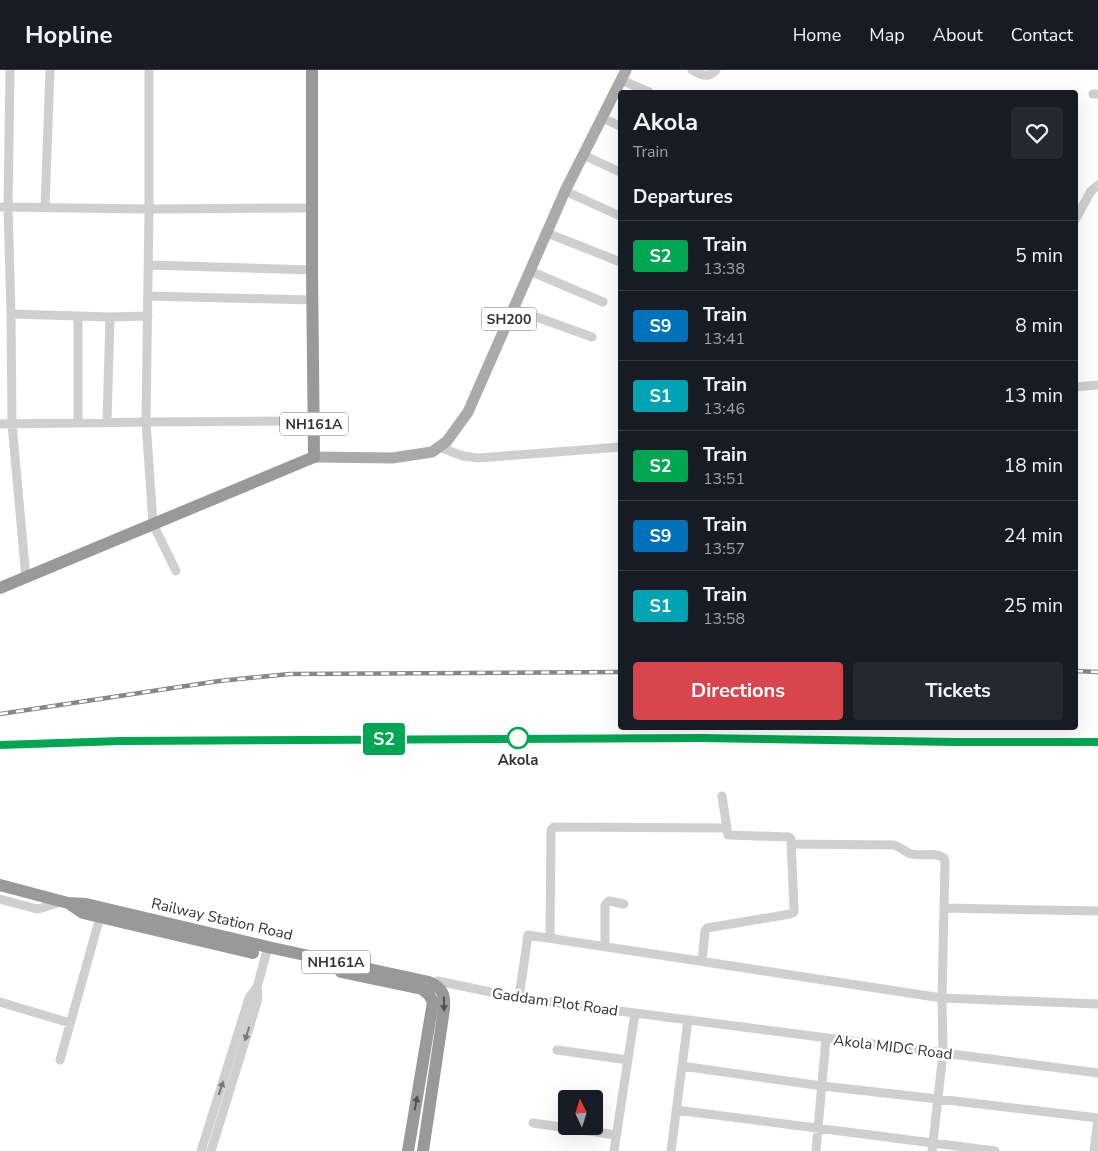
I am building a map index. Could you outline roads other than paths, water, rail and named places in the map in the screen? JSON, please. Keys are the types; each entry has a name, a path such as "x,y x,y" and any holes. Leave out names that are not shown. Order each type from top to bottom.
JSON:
{"highway":[{"name":"NH161A","path":"0,588 314,457 312,70"},
{"name":"Railway Station Road","path":"0,885 66,902 86,904 267,951"},
{"name":"Railway Station Road","path":"66,902 83,913 100,917 429,982 432,990"},
{"path":"408,1151 433,1006 432,990 443,994 445,999 423,1151"}],"main road":[{"name":"SH200","path":"439,447 447,440 468,412 565,191 623,75"},
{"path":"314,457 392,458 432,452 439,447"}],"street":[{"path":"10,70 4,207 11,314 12,424 23,579"},
{"path":"45,207 50,70"},
{"path":"149,70 146,422 153,524 176,571"},
{"path":"692,70 708,76 712,75 716,70"},
{"path":"623,75 646,90"},
{"path":"602,118 618,125"},
{"path":"583,155 618,171"},
{"path":"1078,215 1098,184"},
{"path":"565,191 618,215"},
{"path":"4,207 149,209 312,208"},
{"path":"547,233 618,261"},
{"path":"148,265 312,270"},
{"path":"530,271 603,302"},
{"path":"148,296 312,300"},
{"path":"514,309 592,337"},
{"path":"11,314 110,317 148,316"},
{"path":"78,316 78,423"},
{"path":"107,422 110,317"},
{"path":"1078,387 1098,385"},
{"path":"0,424 314,421"},
{"path":"439,447 463,456 478,458 618,447"},
{"path":"702,961 705,931 708,928 794,912 791,839 789,837 727,834 722,796"},
{"path":"550,938 551,830 554,827 726,828"},
{"path":"791,844 894,845 912,854 942,856 945,862 942,998 943,1053 933,1147"},
{"path":"0,899 37,909 66,902"},
{"path":"605,946 605,905 609,901 624,904"},
{"path":"945,908 1098,911"},
{"path":"60,1060 100,917"},
{"path":"519,998 528,935 942,998 1098,1004"},
{"path":"211,1151 218,1111 249,998 257,987 267,951"},
{"name":"Gaddam Plot Road","path":"432,990 438,981 519,998 688,1020"},
{"path":"0,1002 70,1023"},
{"path":"614,1151 634,1013"},
{"path":"671,1151 688,1020"},
{"name":"Akola MIDC Road","path":"688,1020 1098,1072"},
{"path":"816,1151 826,1038"},
{"path":"557,1050 628,1060"},
{"path":"682,1066 822,1086 1098,1118 1094,1151"},
{"path":"676,1110 818,1128 933,1147 995,1151"},
{"path":"201,1151 218,1111"},
{"path":"533,1123 616,1135"}],"railway":[{"path":"1078,671 1098,672"},
{"path":"0,714 219,681 290,674 618,672"},
{"path":"0,745 120,741 701,737 956,742 1098,742"}],"train":[{"name":"S2","path":"0,745 120,741 701,738 1098,742"}],"place":[{"name":"Akola","path":"518,738"}]}
